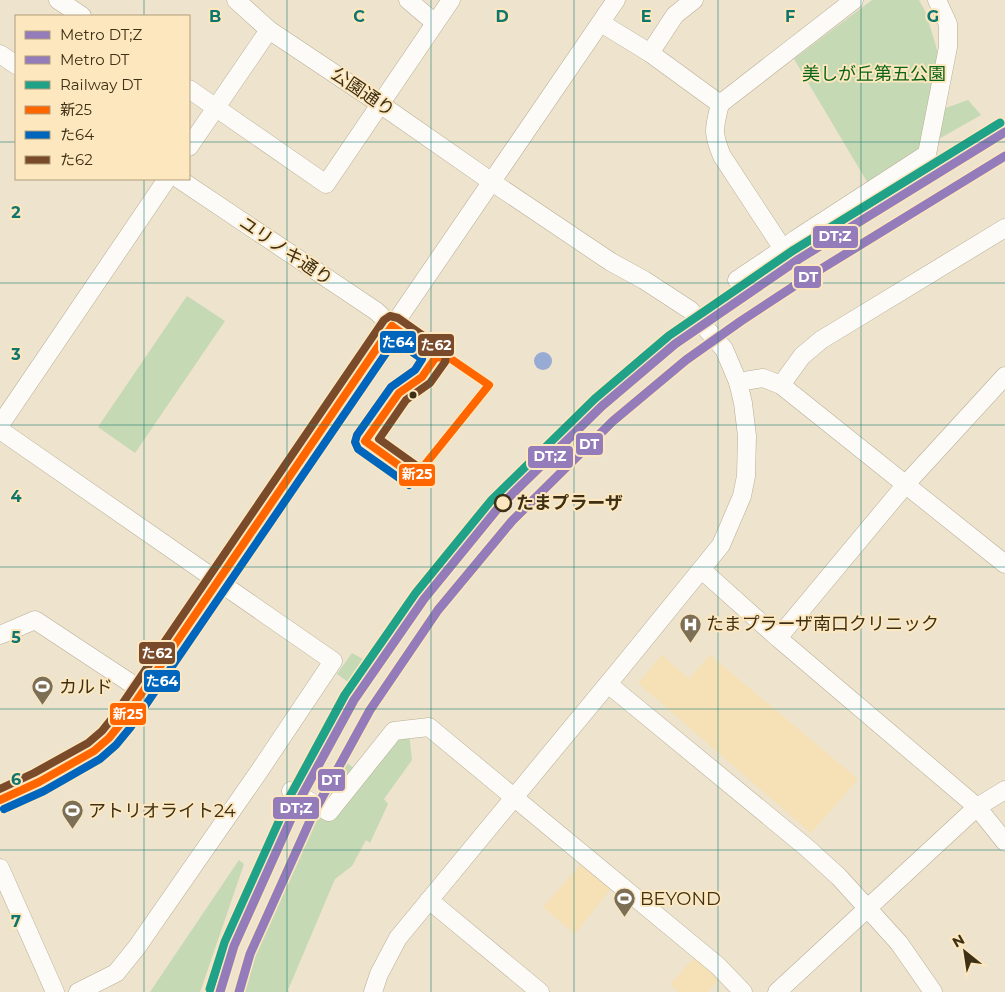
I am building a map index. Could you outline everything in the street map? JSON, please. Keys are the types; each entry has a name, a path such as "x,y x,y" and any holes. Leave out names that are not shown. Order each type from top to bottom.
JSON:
{"street":[{"path":"58,0 80,15"},
{"name":"公園通り","path":"236,0 269,30 611,262 644,280 690,310 724,349 738,382 747,436 746,476 742,496 721,545 398,938 379,974 373,992"},
{"path":"408,0 435,23"},
{"path":"190,90 326,184 451,0"},
{"path":"0,800 39,782 94,751 109,738 122,722 616,0"},
{"path":"650,53 676,15 694,0"},
{"path":"783,249 719,149 714,129 720,104 854,0"},
{"path":"737,280 926,154 948,47 948,24 940,4 936,0"},
{"path":"602,23 650,53 720,104"},
{"path":"190,146 269,30"},
{"path":"0,54 15,65"},
{"path":"0,425 166,180"},
{"name":"ユリノキ通り","path":"180,180 376,311 392,326"},
{"path":"781,385 802,356 821,340 1005,228"},
{"path":"778,638 906,484 1005,376"},
{"path":"738,382 763,378 781,385 1005,564"},
{"path":"0,430 334,660 137,947 116,974 78,992"},
{"path":"702,570 778,638 977,807 1005,842"},
{"path":"0,635 35,620 144,692"},
{"path":"608,684 806,847 839,877 899,943 933,992"},
{"path":"291,791 329,812 394,731 429,727 513,799 718,966 743,992"},
{"path":"778,992 977,807 1005,790"},
{"path":"0,868 55,992"},
{"path":"429,900 540,992"}],"shaded area":[{"path":"662,655 689,679 710,655 858,779 811,833 638,683"},
{"path":"582,863 612,887 575,934 543,907"},
{"path":"696,956 721,978 707,992 679,992 670,984"}],"green space":[{"name":"美しが丘第五公園","path":"872,0 919,0 926,13 938,53 924,142 918,152 869,185 794,59"},
{"path":"968,100 981,115 937,140 943,109"},
{"path":"187,296 225,321 135,453 98,427"},
{"path":"352,653 363,659 348,682 337,674"},
{"path":"409,732 412,760 384,799 388,804 370,843 366,840 352,866 335,879 288,990 289,992 239,992 265,918 304,826 313,811 316,813 395,734"},
{"path":"342,756 356,770 327,804 319,799 320,797 325,797 330,786 328,783"},
{"path":"239,860 244,864 200,992 150,992"}],"water":[{"path":"539,352 547,352 552,357 550,368 539,370 534,365 534,357"}],"metro line":[{"name":"DT;Z","path":"220,992 234,946 300,799 354,700 424,599 499,507 602,406 675,344 799,259 1005,132"},
{"name":"DT","path":"239,992 250,954 314,812 370,710 438,610 512,521 613,421 686,360 808,277 1005,156"}],"rail line":[{"name":"DT","path":"210,989 225,942 291,795 345,695 416,593 491,501 595,399 669,336 794,250 1000,123"}],"transit line":[{"name":"た62","path":"0,789 34,773 88,743 102,731 384,320 390,316 398,318 442,349 446,355 445,362 430,383 406,400 379,439 421,469"},
{"name":"新25","path":"392,326 436,357"},
{"name":"新25","path":"0,800 39,782 94,751 109,738 122,722 392,326"},
{"name":"た64","path":"4,809 44,791 100,759 116,745 130,728 395,340 422,359 415,370 391,387 357,435 355,442 358,449 409,485"},
{"name":"新25","path":"436,357 451,359 489,385 415,477 365,441 399,393 422,377 436,357"}],"place":[{"name":"たまプラーザ","path":"503,503"},
{"name":"たまプラーザ南口クリニック","path":"690,643"},
{"name":"カルド","path":"43,706"},
{"name":"アトリオライト24","path":"72,830"},
{"name":"BEYOND","path":"624,918"}]}
